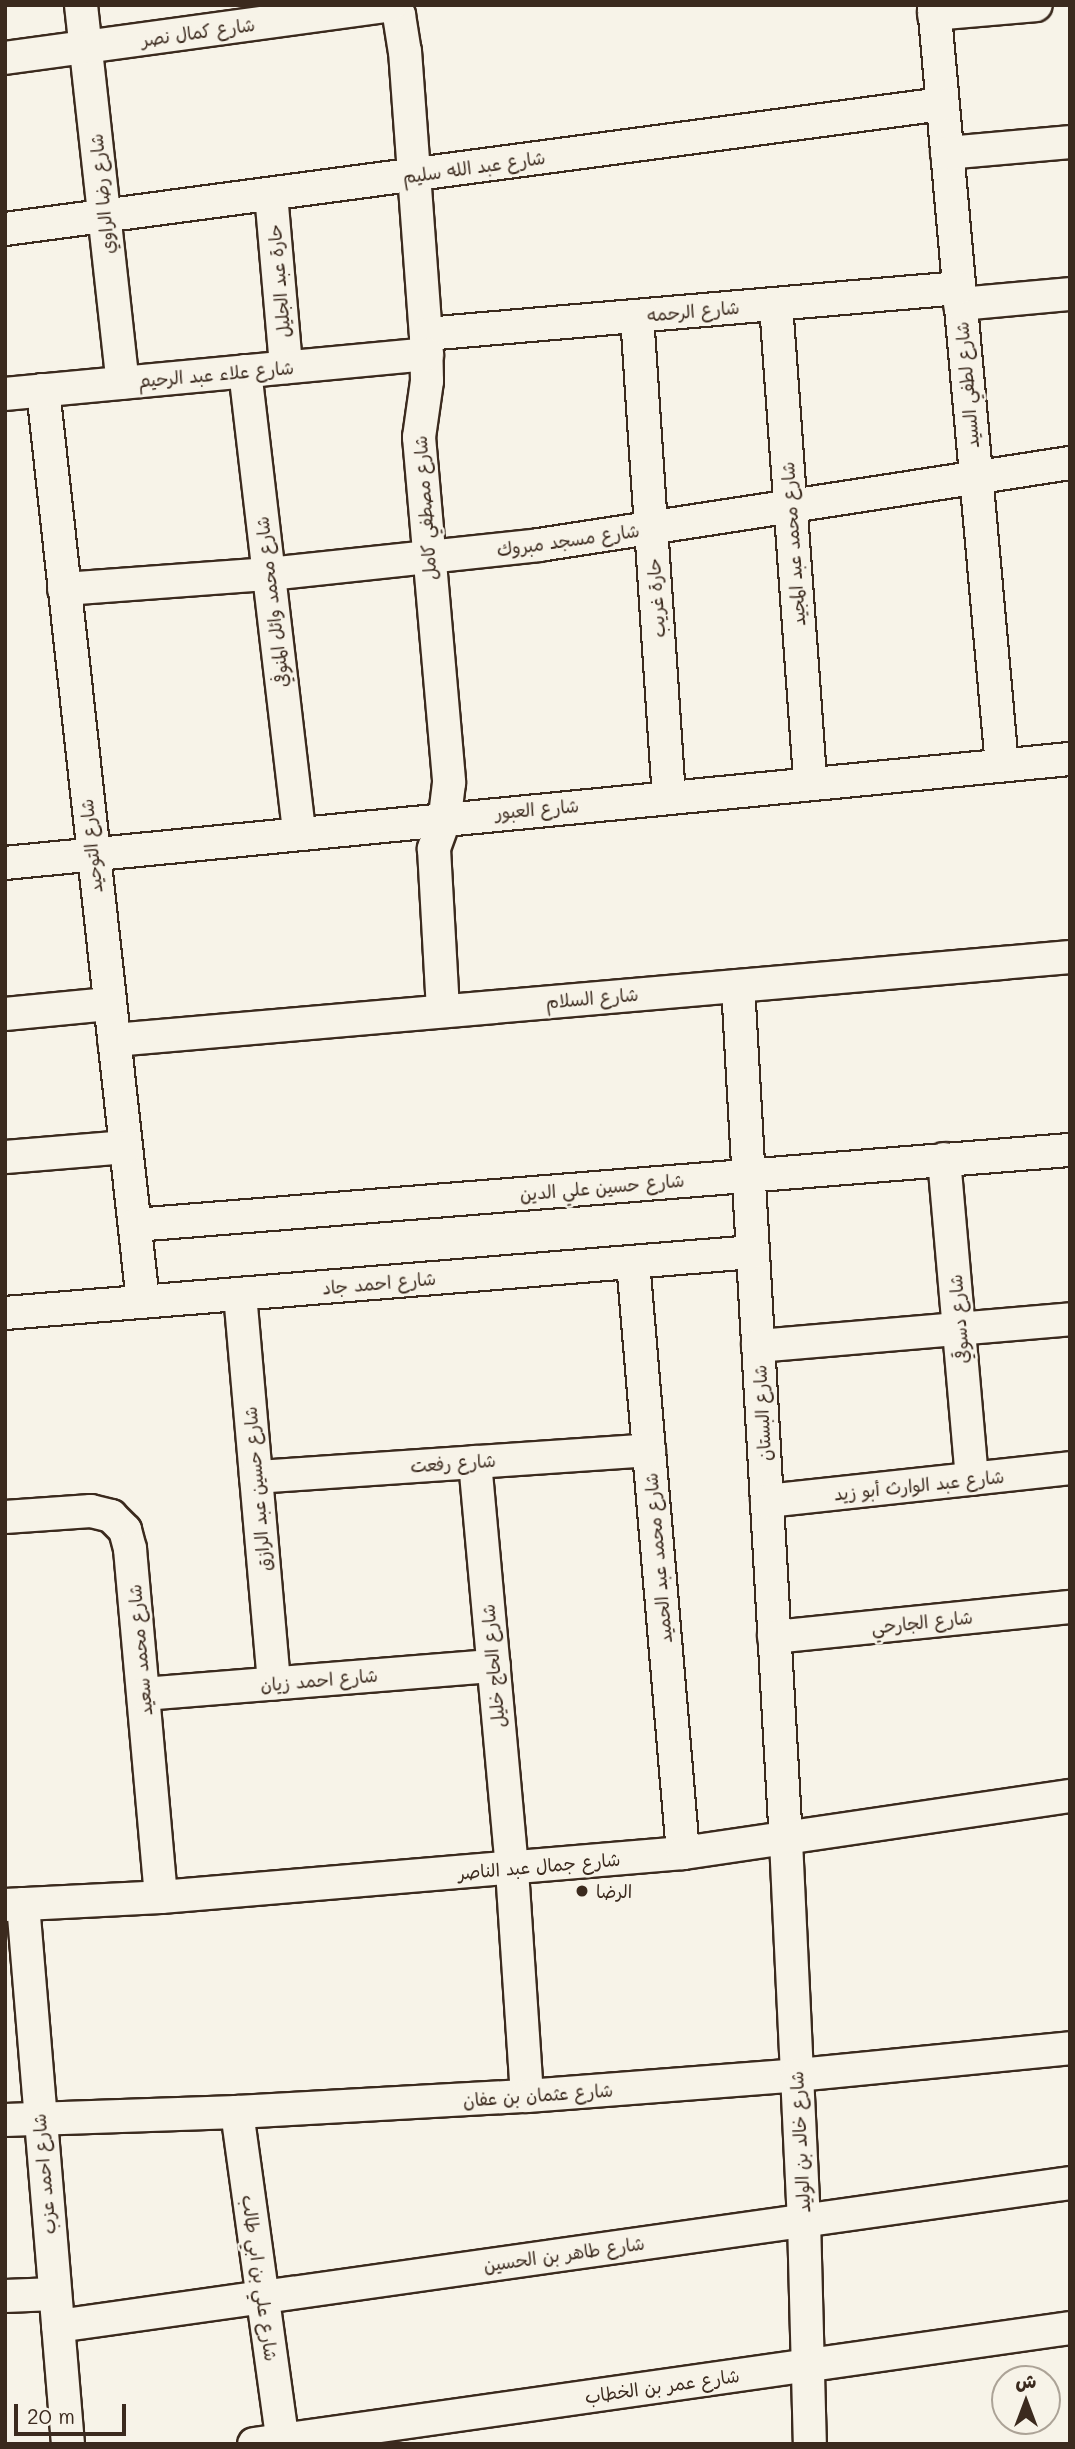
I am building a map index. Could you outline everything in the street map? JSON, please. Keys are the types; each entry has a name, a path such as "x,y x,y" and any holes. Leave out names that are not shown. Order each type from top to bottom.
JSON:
{"street":[{"name":"شارع رضا الراوي","path":"82,5 123,383"},
{"name":"شارع كمال نصر","path":"5,58 86,47 236,16 392,5"},
{"name":"شارع مصطفي كامل","path":"392,5 399,15 405,51 427,344 419,437 427,558 448,765 444,818 434,849 443,1011"},
{"path":"934,9 1036,5"},
{"name":"شارع لطفي السيد","path":"934,9 1002,765"},
{"name":"شارع عبد الله سليم","path":"5,229 942,104"},
{"path":"947,153 1070,142"},
{"name":"حارة عبد الجليل","path":"271,194 286,368"},
{"name":"شارع الرحمه","path":"427,344 637,316 775,304 1070,294"},
{"name":"شارع محمد عبد المجيد","path":"775,304 810,784"},
{"name":"حارة غريب","path":"637,316 670,797"},
{"name":"شارع علاء عبد الرحيم","path":"5,394 286,368 427,344"},
{"name":"شارع محمد وائل المنوفي","path":"245,371 299,832"},
{"name":"شارع التوحيد","path":"43,390 143,1302"},
{"name":"شارع مسجد مبروك","path":"64,589 269,574 427,558 651,529 1070,463"},
{"name":"شارع العبور","path":"5,863 299,832 1070,759"},
{"name":"شارع السلام","path":"114,1040 1070,957"},
{"name":"شارع البستان","path":"738,986 786,1840"},
{"path":"5,1014 109,1004"},
{"path":"5,1157 126,1147"},
{"name":"شارع حسين علي الدين","path":"135,1225 1070,1150"},
{"name":"شارع دسوقي","path":"944,1159 972,1479"},
{"name":"شارع احمد جاد","path":"5,1313 753,1252"},
{"name":"شارع محمد عبد الحميد","path":"633,1262 684,1853"},
{"name":"شارع حسين عبد الرازق","path":"240,1294 274,1684"},
{"path":"758,1346 1070,1319"},
{"name":"شارع رفعت","path":"256,1477 649,1450"},
{"name":"شارع الحاج خليل","path":"475,1462 512,1870 527,2096"},
{"name":"شارع عبد الوارث أبو زيد","path":"767,1502 1070,1468"},
{"name":"شارع محمد سعيد","path":"5,1517 92,1511 111,1516 125,1530 130,1549 162,1897"},
{"name":"شارع الجارحي","path":"774,1637 1070,1607"},
{"name":"شارع احمد زيان","path":"144,1694 494,1666"},
{"name":"شارع جمال عبد الناصر","path":"14,1904 162,1897 512,1870 684,1853 1070,1796"},
{"name":"شارع خالد بن الوليد","path":"786,1840 804,2220 810,2444"},
{"name":"شارع احمد عزب","path":"14,1904 38,2119 68,2444"},
{"name":"شارع عثمان بن عفان","path":"5,2120 237,2112 527,2096 797,2075 1070,2048"},
{"name":"شارع علي بن ابي طالب","path":"237,2112 263,2297 273,2442"},
{"name":"شارع طاهر بن الحسين","path":"58,2326 1070,2183"},
{"path":"5,2296 55,2294"},
{"name":"شارع عمر بن الخطاب","path":"273,2442 1070,2328"}],"place":[{"name":"الرضا","path":"582,1891"}]}
